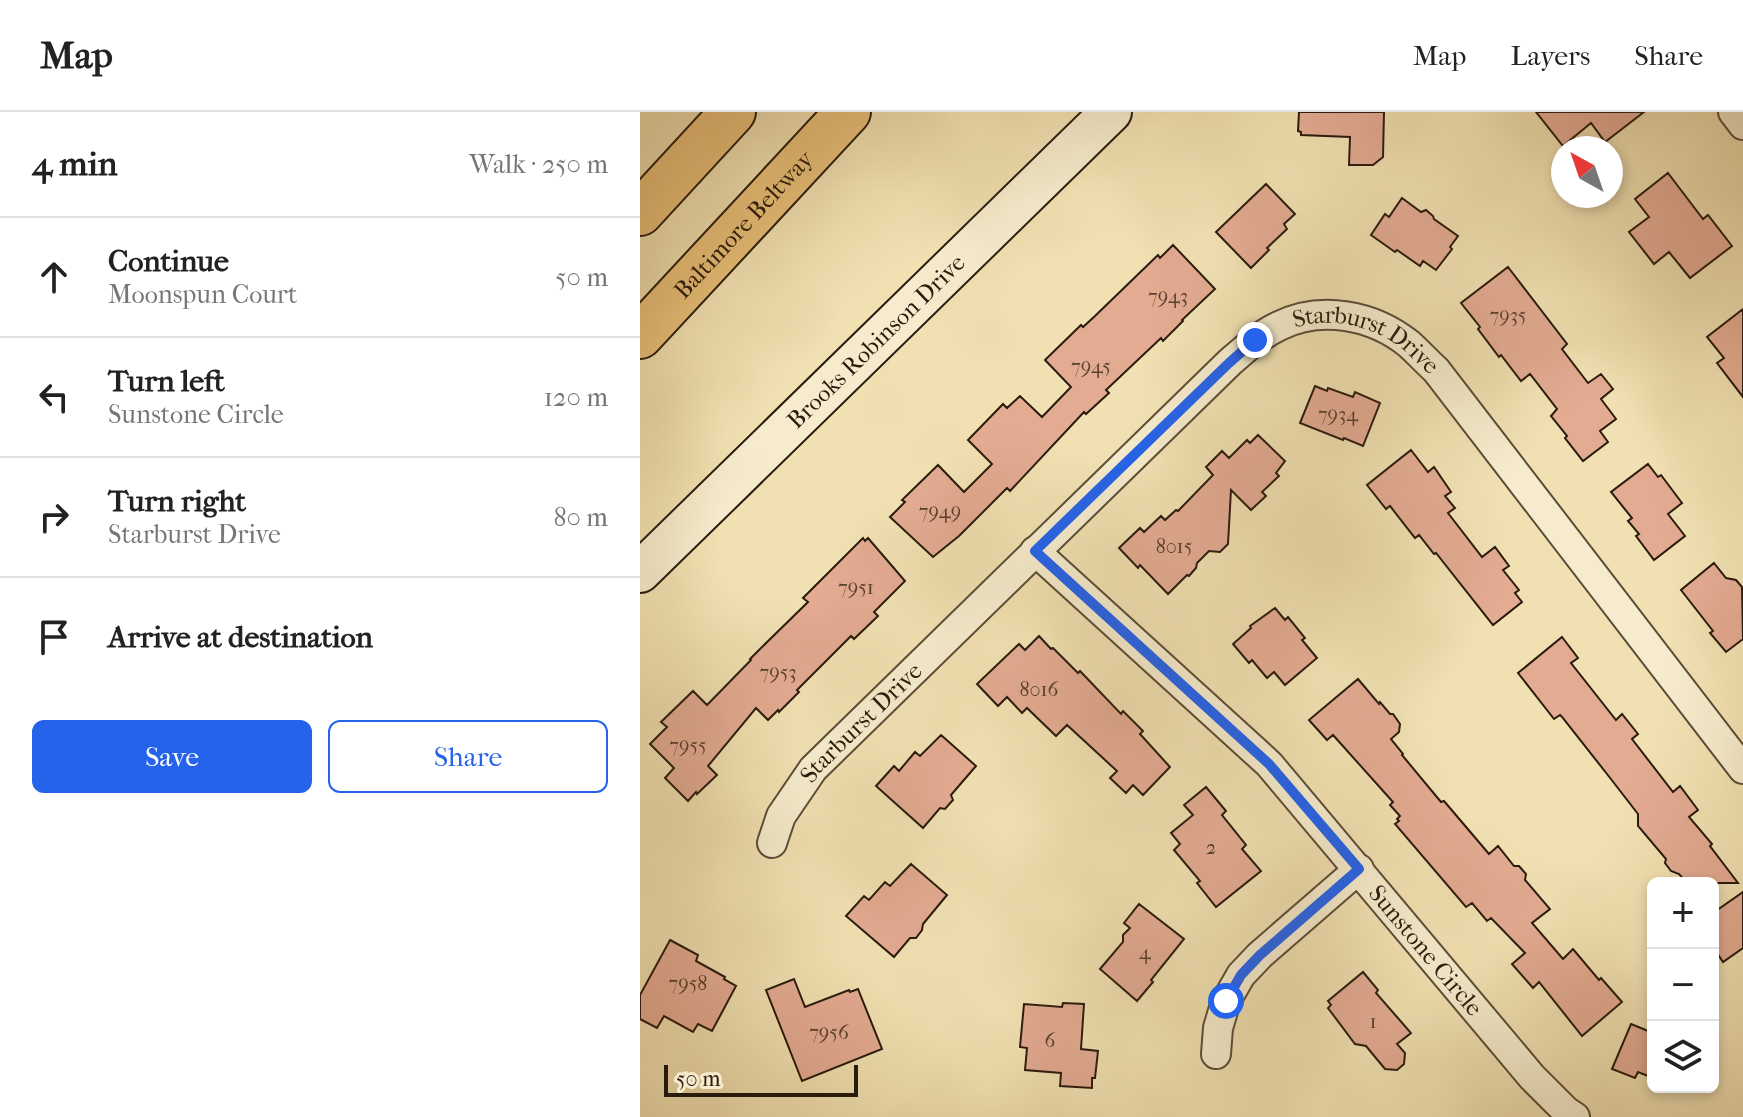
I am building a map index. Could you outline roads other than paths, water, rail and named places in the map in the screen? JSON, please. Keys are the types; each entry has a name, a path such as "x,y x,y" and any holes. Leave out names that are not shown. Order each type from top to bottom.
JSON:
{"highway":[{"path":"640,213 733,112"},
{"name":"Baltimore Beltway","path":"640,336 848,112"}],"main road":[{"name":"Brooks Robinson Drive","path":"640,572 1111,112"}],"street":[{"path":"1733,112 1743,125"},
{"name":"Starburst Drive","path":"772,843 781,816 813,769 1035,551 1255,340 1282,324 1314,315 1348,315 1379,325 1407,343 1436,370 1743,769"},
{"name":"Sunstone Circle","path":"1035,551 1269,764 1532,1077 1575,1117"},
{"path":"1216,1054 1218,1028 1226,1001 1241,975 1359,869"}]}
